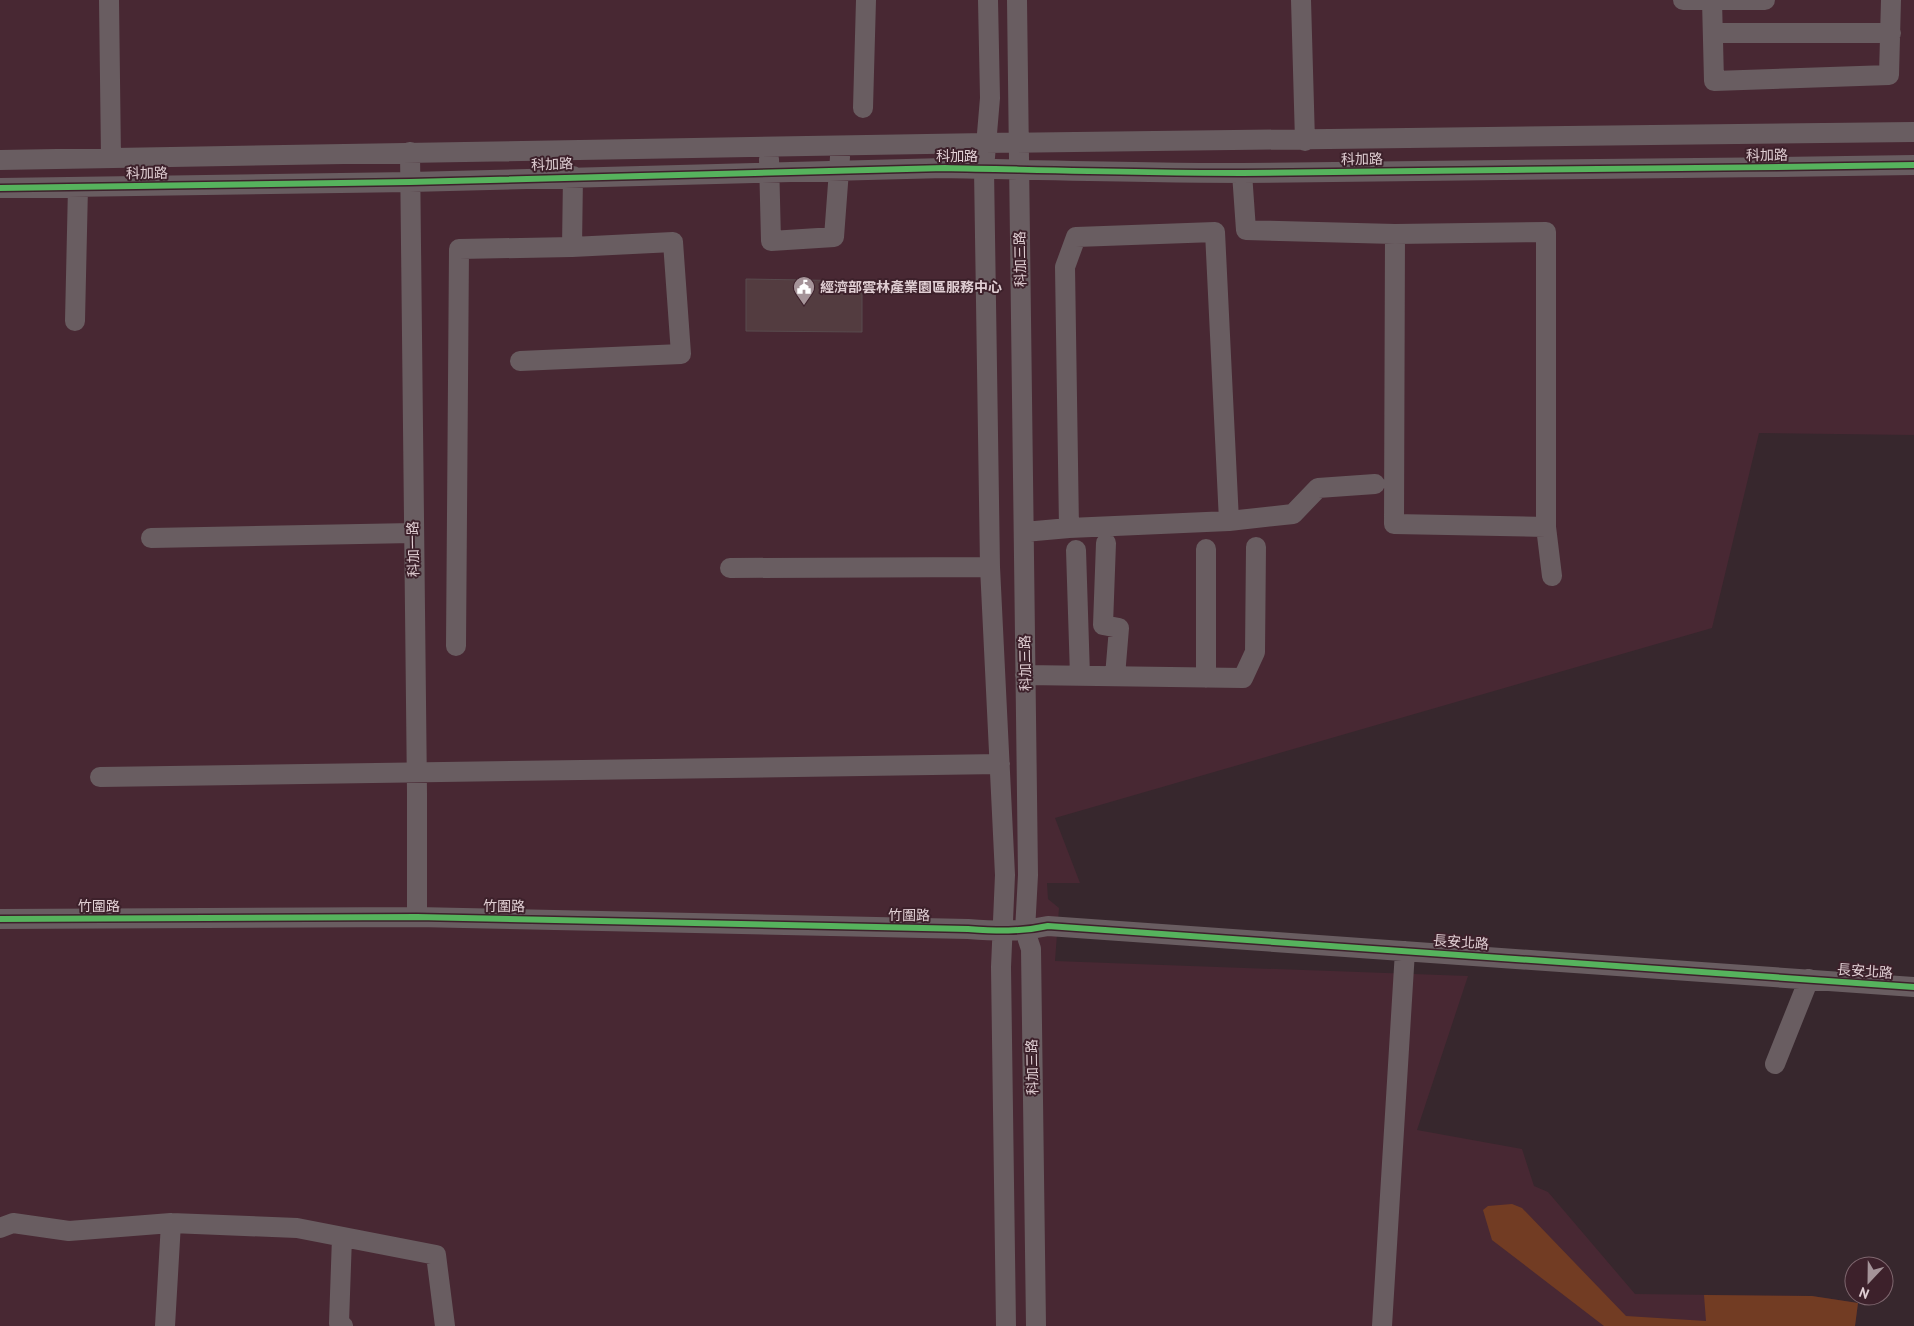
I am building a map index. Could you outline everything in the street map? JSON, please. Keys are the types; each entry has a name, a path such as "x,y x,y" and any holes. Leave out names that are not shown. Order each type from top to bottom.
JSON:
{"street":[{"path":"109,0 111,158"},
{"path":"863,108 866,0"},
{"name":"科加三路","path":"988,0 990,98 984,169 990,567 1005,875 1011,931 1006,1326"},
{"name":"科加三路","path":"1011,931 1028,875 1017,0"},
{"path":"1301,0 1304,141"},
{"path":"1683,0 1765,0"},
{"path":"1712,0 1714,81 1890,75 1891,0"},
{"path":"1713,33 1891,33"},
{"name":"科加路","path":"0,160 986,143 1304,141 1914,132"},
{"path":"769,147 772,241 834,236 841,146"},
{"name":"科加一路","path":"410,152 417,774 416,917"},
{"name":"科加路","path":"0,188 410,182 839,170 1019,168 1061,172 1242,173 1914,165"},
{"path":"1242,173 1246,230"},
{"path":"572,247 573,176"},
{"path":"75,321 78,187"},
{"path":"1069,528 1065,268 1076,237 1246,230 1395,234 1546,232 1546,527 1552,576"},
{"path":"1215,232 1228,521"},
{"path":"1395,234 1394,524 1546,527"},
{"path":"456,646 459,249 572,247 673,242 680,354 520,361"},
{"path":"1024,532 1069,528 1228,521 1293,514 1318,488 1375,484"},
{"path":"151,538 413,533"},
{"path":"1106,544 1103,625 1119,628 1115,676"},
{"path":"1026,675 1243,678 1255,652 1256,547"},
{"path":"1076,550 1080,676"},
{"path":"1206,550 1206,678"},
{"path":"730,568 990,567"},
{"path":"100,777 417,774 1000,764"},
{"name":"竹圍路","path":"0,919 416,917 1011,931"},
{"name":"長安北路","path":"1011,931 1048,926 1914,987"},
{"name":"科加三路","path":"1011,931 1031,949 1036,1326"},
{"path":"1382,1326 1406,951"},
{"path":"1775,1064 1809,979"},
{"path":"0,1228 13,1223 69,1231 171,1223 297,1228 436,1255 445,1326"},
{"path":"165,1326 171,1223"},
{"path":"342,1237 339,1322 343,1326"}],"shaded area":[{"path":"0,0 1914,0 1914,435 1759,433 1712,628 1055,818 1080,883 1047,883 1048,899 1059,908 1055,961 1468,976 1417,1130 1522,1149 1534,1186 1548,1192 1635,1294 1812,1296 1844,1301 1844,1306 1858,1306 1855,1326 0,1326"},
{"path":"1512,1204 1522,1208 1626,1316 1706,1321 1704,1295 1812,1296 1844,1301 1844,1306 1858,1306 1855,1326 1604,1326 1492,1240 1483,1210 1488,1206"}],"building":[{"name":"經濟部雲林產業園區服務中心","path":"746,279 862,281 862,332 746,331"}],"cycle path":[{"path":"0,188 410,182 945,168 1242,173 1914,165"},
{"path":"0,919 417,917 998,931 1048,926 1914,987"}],"place":[{"name":"經濟部雲林產業園區服務中心","path":"804,306"}]}
